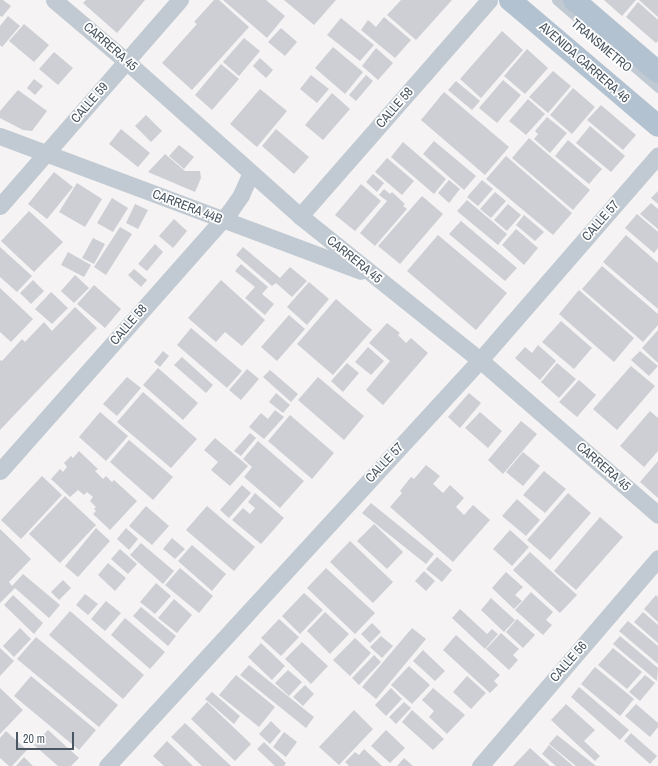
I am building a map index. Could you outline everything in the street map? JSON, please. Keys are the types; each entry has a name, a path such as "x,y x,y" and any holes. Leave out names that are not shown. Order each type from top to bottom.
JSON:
{"main road":[{"name":"AVENIDA CARRERA 46","path":"510,0 658,126"},
{"path":"574,0 658,72"}],"street":[{"name":"CARRERA 45","path":"54,0 126,61 300,216 480,360 658,515"},
{"name":"CALLE 59","path":"0,206 180,0"},
{"name":"CALLE 58","path":"300,216 489,0"},
{"name":"CARRERA 44B","path":"0,136 221,220 375,276"},
{"name":"CALLE 57","path":"108,766 480,360 658,155"},
{"name":"CALLE 58","path":"0,471 221,220 241,194 250,173"},
{"name":"CALLE 56","path":"480,766 658,558"}],"lane":[{"name":"TRANSMETRO","path":"556,0 658,88"}],"building":[{"path":"0,0 3,0 11,6 2,17 0,16"},
{"path":"86,0 145,0 117,33 83,3"},
{"path":"214,0 219,0 249,27 192,90 162,63 197,24 194,22"},
{"path":"223,0 266,0 285,16 267,38"},
{"path":"284,0 336,0 314,25"},
{"path":"401,0 452,0 416,40 387,15"},
{"path":"604,0 636,0 622,16"},
{"path":"639,0 658,0 658,17"},
{"path":"638,2 658,20 658,41 656,43 626,17"},
{"path":"8,16 20,26 2,47 0,45 0,26"},
{"path":"384,17 411,40 395,58 361,30 368,20 376,27"},
{"path":"341,18 374,45 360,61 327,35"},
{"path":"24,24 49,45 34,62 9,41"},
{"path":"281,28 297,42 285,56 268,42"},
{"path":"502,31 523,50 481,98 460,79"},
{"path":"244,38 260,51 239,76 223,62"},
{"path":"333,47 363,72 345,94 315,68"},
{"path":"376,48 393,63 378,80 362,66"},
{"path":"527,49 548,68 525,94 504,76"},
{"path":"54,52 73,68 58,85 39,69"},
{"path":"260,58 273,70 266,78 253,66"},
{"path":"221,64 239,79 212,110 195,95"},
{"path":"553,71 571,86 548,113 529,97"},
{"path":"311,75 329,89 317,103 300,89"},
{"path":"366,75 373,81 356,101 349,95"},
{"path":"34,79 43,86 35,95 27,88"},
{"path":"503,80 521,95 497,123 479,108"},
{"path":"456,81 480,101 472,110 448,90"},
{"path":"573,88 595,107 572,134 550,115"},
{"path":"260,89 287,111 257,147 230,124"},
{"path":"18,90 47,111 32,131 23,130 0,118 0,111"},
{"path":"444,92 509,147 485,175 421,120"},
{"path":"332,93 350,109 323,140 305,125"},
{"path":"528,99 545,114 526,135 509,121"},
{"path":"601,105 636,135 623,150 587,120"},
{"path":"146,115 162,131 151,142 135,126"},
{"path":"547,117 567,133 550,153 534,139 538,134 535,131"},
{"path":"590,126 625,156 611,172 576,143"},
{"path":"121,129 150,153 138,167 109,144"},
{"path":"276,129 309,157 294,174 262,146"},
{"path":"529,138 590,190 573,210 512,158"},
{"path":"568,140 602,169 589,184 555,156"},
{"path":"434,141 476,176 464,190 423,154"},
{"path":"403,142 446,179 434,194 391,157"},
{"path":"179,145 194,157 184,169 169,156"},
{"path":"165,154 185,171 200,171 201,178 195,192 148,172"},
{"path":"506,156 572,213 553,235 486,179"},
{"path":"387,158 414,181 402,195 375,172"},
{"path":"54,172 73,187 47,219 28,204"},
{"path":"373,174 384,183 377,192 366,182"},
{"path":"449,180 460,189 449,203 438,193"},
{"path":"482,180 493,189 478,206 467,197"},
{"path":"77,183 102,199 85,227 59,212"},
{"path":"361,184 381,201 355,231 335,215"},
{"path":"384,189 390,194 392,192 405,204 403,206 407,209 375,246 360,233 387,201 379,195"},
{"path":"658,191 658,204 651,198"},
{"path":"495,192 506,201 491,218 480,209"},
{"path":"422,196 443,214 400,264 378,246"},
{"path":"112,198 128,208 113,232 97,223"},
{"path":"467,200 507,234 498,245 457,211"},
{"path":"651,203 658,209 658,229 640,214"},
{"path":"135,204 148,210 138,229 126,223"},
{"path":"508,204 521,215 507,231 494,220"},
{"path":"29,211 63,242 34,272 1,241"},
{"path":"637,214 658,232 658,248 654,253 625,228"},
{"path":"524,215 544,232 535,241 516,225"},
{"path":"174,219 187,231 173,248 159,236"},
{"path":"461,221 517,268 505,281 449,234"},
{"path":"120,227 132,234 106,275 94,267"},
{"path":"516,229 538,248 524,265 502,245"},
{"path":"438,235 507,293 476,330 407,271"},
{"path":"626,235 658,263 658,309 603,262"},
{"path":"93,238 105,244 94,264 82,258"},
{"path":"155,244 163,252 147,271 138,264"},
{"path":"0,247 32,276 17,292 0,277"},
{"path":"243,247 280,278 290,267 307,281 292,297 276,283 272,286 236,255"},
{"path":"68,252 91,265 84,277 61,265"},
{"path":"241,264 268,287 262,294 274,304 265,315 245,298 255,287 235,271"},
{"path":"602,266 658,314 658,325 643,342 582,289"},
{"path":"134,269 147,280 141,287 128,275"},
{"path":"75,275 89,288 74,303 61,291"},
{"path":"33,280 44,291 31,304 20,293"},
{"path":"221,280 265,320 242,346 225,332 216,342 188,318"},
{"path":"309,282 329,299 307,325 287,307"},
{"path":"94,285 121,309 105,328 77,304"},
{"path":"0,288 33,319 11,342 0,332"},
{"path":"579,290 634,338 614,362 559,314"},
{"path":"51,292 68,308 52,324 35,309"},
{"path":"336,299 372,330 333,375 297,344"},
{"path":"75,307 97,328 0,430 0,360 2,361 22,339 25,342 44,322 52,331"},
{"path":"289,315 305,329 277,361 261,347"},
{"path":"561,321 592,348 574,369 542,342"},
{"path":"387,323 400,333 398,335 406,343 411,338 428,353 383,405 366,390 390,361 369,343"},
{"path":"191,328 242,371 227,388 177,345"},
{"path":"658,330 658,363 642,348"},
{"path":"538,345 556,361 540,380 515,358 525,347 532,353"},
{"path":"368,347 384,361 371,375 355,362"},
{"path":"163,351 169,356 160,367 154,362"},
{"path":"640,351 658,366 649,376 631,360"},
{"path":"182,357 213,385 206,393 174,365"},
{"path":"347,363 359,373 343,392 331,381"},
{"path":"557,363 576,379 559,398 541,382"},
{"path":"631,366 655,386 617,430 593,409"},
{"path":"158,368 198,403 183,420 143,385"},
{"path":"247,369 259,379 241,400 229,390"},
{"path":"270,370 298,394 291,402 263,377"},
{"path":"127,377 141,388 117,416 103,404"},
{"path":"318,377 364,416 344,440 298,400"},
{"path":"579,380 596,395 577,417 559,402"},
{"path":"143,392 197,439 171,468 117,422"},
{"path":"276,393 290,405 283,413 269,402"},
{"path":"469,393 481,403 460,428 448,417"},
{"path":"275,410 284,417 264,439 249,427 261,413 268,419"},
{"path":"650,411 658,418 658,451 644,467 620,446"},
{"path":"100,412 128,436 106,461 79,437"},
{"path":"480,412 502,431 488,448 465,428"},
{"path":"290,415 334,453 312,479 268,441"},
{"path":"521,421 537,434 503,474 488,460"},
{"path":"250,433 256,438 241,456 234,451"},
{"path":"215,438 248,466 230,486 211,470 218,462 204,450"},
{"path":"129,440 173,477 153,500 110,462"},
{"path":"258,441 304,481 280,508 244,477 252,467 243,459"},
{"path":"79,451 98,469 95,471 103,479 106,476 112,482 114,480 137,501 110,530 93,514 96,511 94,509 96,507 90,501 93,497 87,492 84,495 78,490 70,497 51,479 60,469 63,472 67,467 64,463 71,456 73,458"},
{"path":"523,452 540,466 523,486 506,472"},
{"path":"658,461 658,498 640,482"},
{"path":"426,465 440,476 433,484 443,493 450,485 464,498 456,507 464,515 473,505 490,520 453,562 390,507 402,493 400,491 411,477 414,479"},
{"path":"544,471 566,489 545,513 523,495"},
{"path":"42,476 62,495 21,539 1,520"},
{"path":"242,485 251,493 229,518 220,510"},
{"path":"255,493 284,518 261,544 232,520 243,508 250,514 255,508 248,502"},
{"path":"568,493 591,513 550,560 527,540"},
{"path":"65,496 96,525 60,563 29,534"},
{"path":"517,499 540,520 526,536 502,516"},
{"path":"371,503 434,554 426,564 362,513"},
{"path":"146,506 169,526 152,545 129,526"},
{"path":"207,506 255,547 234,571 186,530"},
{"path":"600,517 623,537 576,590 554,571"},
{"path":"374,524 403,552 387,569 357,541"},
{"path":"96,528 110,541 78,577 65,566"},
{"path":"126,528 138,539 129,550 117,539"},
{"path":"0,529 31,559 9,582 12,586 23,574 60,605 49,618 15,588 0,603"},
{"path":"510,530 529,547 512,566 493,549"},
{"path":"172,538 185,549 175,559 163,549"},
{"path":"350,541 393,582 373,603 330,562"},
{"path":"141,543 174,571 163,584 130,555"},
{"path":"192,545 226,574 212,591 178,561"},
{"path":"120,549 137,564 128,574 111,559"},
{"path":"530,552 577,595 560,613 513,570"},
{"path":"437,557 452,570 442,582 426,569"},
{"path":"108,563 126,578 115,591 98,575"},
{"path":"180,568 213,596 199,613 165,585"},
{"path":"326,568 375,613 355,634 307,588"},
{"path":"424,571 435,581 426,591 415,581"},
{"path":"506,572 523,587 515,595 522,601 514,609 492,588"},
{"path":"63,580 71,588 59,600 51,592"},
{"path":"156,583 171,596 155,614 140,602"},
{"path":"531,592 553,612 546,620 552,625 543,635 515,610"},
{"path":"304,593 323,610 300,634 282,616"},
{"path":"85,594 98,604 88,615 76,605"},
{"path":"13,595 43,623 34,634 4,605"},
{"path":"656,595 658,597 658,622 644,609"},
{"path":"491,598 515,620 504,632 481,610"},
{"path":"174,599 192,615 177,633 158,618"},
{"path":"106,601 121,613 105,631 91,619"},
{"path":"141,607 176,636 168,646 133,616"},
{"path":"460,609 487,634 492,629 498,634 485,649 452,618"},
{"path":"70,611 144,675 123,699 49,635"},
{"path":"325,612 349,634 330,654 307,631"},
{"path":"643,612 658,625 658,643 634,622"},
{"path":"125,618 165,652 150,669 111,635"},
{"path":"279,619 299,637 281,656 261,638"},
{"path":"517,619 535,635 523,648 506,632"},
{"path":"628,621 658,646 658,664 619,631"},
{"path":"372,623 381,632 370,643 361,634"},
{"path":"20,628 31,639 14,657 3,646"},
{"path":"412,628 426,639 376,699 362,687"},
{"path":"501,633 519,649 513,655 518,660 509,670 486,649"},
{"path":"456,635 500,675 494,681 498,685 490,693 443,650"},
{"path":"381,636 393,646 382,658 370,647"},
{"path":"620,636 658,668 657,681 613,644"},
{"path":"36,637 118,705 99,727 17,659"},
{"path":"355,638 371,653 350,676 333,660"},
{"path":"302,642 328,666 311,684 285,659"},
{"path":"261,643 285,666 272,680 248,657"},
{"path":"0,648 14,661 0,676"},
{"path":"613,648 642,672 627,689 598,665"},
{"path":"423,650 445,671 435,681 413,661"},
{"path":"374,655 381,662 359,685 352,678"},
{"path":"249,665 314,717 306,728 240,675"},
{"path":"409,666 430,685 412,704 391,685"},
{"path":"595,667 634,699 620,716 581,684"},
{"path":"288,670 302,682 289,696 275,683"},
{"path":"236,675 275,707 259,727 219,695"},
{"path":"645,675 655,683 640,701 629,692"},
{"path":"31,676 96,730 79,750 14,696"},
{"path":"467,676 486,693 471,709 453,692"},
{"path":"305,685 314,694 303,706 293,697"},
{"path":"579,687 629,730 620,740 571,697"},
{"path":"0,688 23,710 0,734"},
{"path":"391,688 402,699 386,716 375,705"},
{"path":"433,688 465,715 447,734 429,717 434,711 422,700"},
{"path":"212,692 240,716 234,724 205,699"},
{"path":"207,702 251,744 235,761 191,719"},
{"path":"404,702 411,708 396,724 389,717"},
{"path":"566,704 595,730 584,741 600,756 595,761 551,720"},
{"path":"636,704 658,723 658,727 650,737 625,716"},
{"path":"354,710 373,729 339,765 319,747"},
{"path":"412,710 444,739 433,750 402,722"},
{"path":"271,721 281,731 270,744 259,734"},
{"path":"185,723 231,766 202,766 171,737"},
{"path":"48,730 79,758 71,766 58,766 34,745"},
{"path":"386,730 405,748 390,763 371,746"},
{"path":"6,731 27,750 12,766 9,766 0,758 0,738"},
{"path":"284,732 297,742 286,757 273,747"},
{"path":"631,733 657,756 650,764 624,741"},
{"path":"557,735 596,766 576,766 549,744"},
{"path":"167,741 193,766 164,766 153,756"},
{"path":"264,742 286,763 284,766 275,766 257,749"},
{"path":"549,745 573,766 556,766 542,754"},
{"path":"530,748 550,766 513,766"},
{"path":"364,749 382,766 349,766 345,762 355,752 359,755"},
{"path":"24,757 33,766 16,766"},
{"path":"404,758 413,766 397,766"}]}
